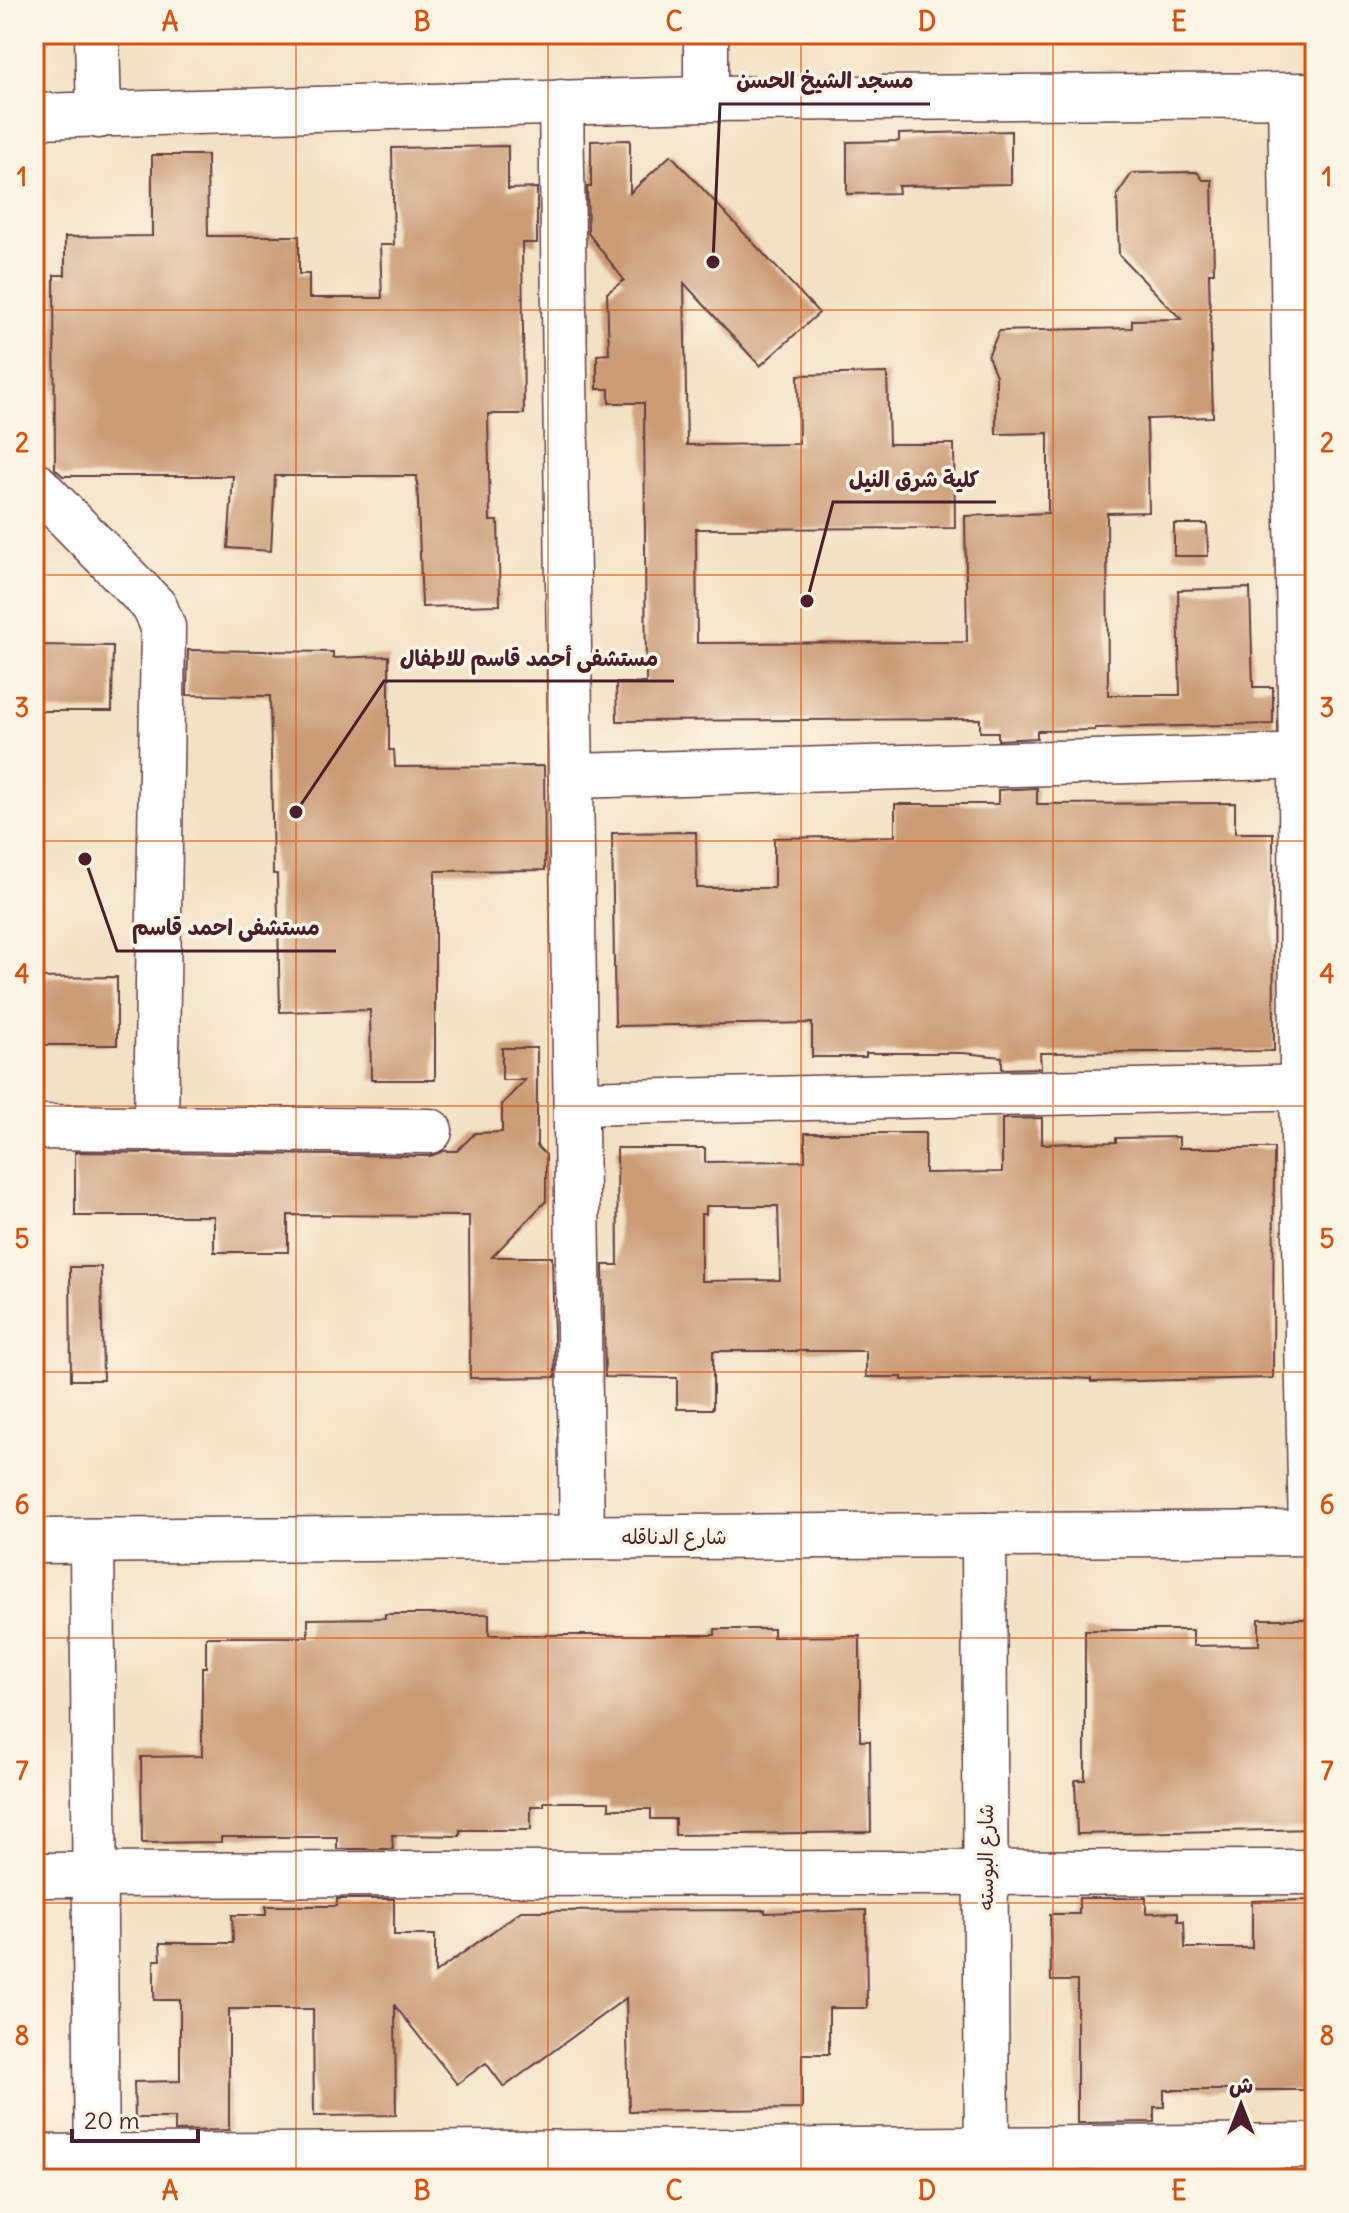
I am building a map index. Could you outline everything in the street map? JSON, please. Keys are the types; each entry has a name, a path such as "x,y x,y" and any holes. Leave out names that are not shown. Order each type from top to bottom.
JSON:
{"street":[{"path":"97,34 99,116"},
{"path":"706,34 706,99"},
{"path":"34,116 706,99 1302,95 1313,1533"},
{"path":"561,102 582,1537"},
{"path":"34,483 155,607 163,627 156,1129"},
{"path":"572,776 1308,756"},
{"path":"576,1103 1308,1087"},
{"path":"34,1127 430,1131"},
{"name":"شارع الدناقله","path":"34,1541 1313,1533"},
{"name":"شارع البوسته","path":"984,1535 987,2164"},
{"path":"92,1541 97,2168"},
{"path":"34,1875 1315,1872"},
{"path":"34,2157 97,2168 987,2164 1315,2146"}],"building":[{"path":"1011,131 1011,184 898,186 899,193 847,194 847,142 899,141 899,134"},
{"path":"630,140 630,193 671,155 819,313 760,366 684,283 687,445 799,444 798,375 887,373 889,444 954,444 955,528 696,529 697,643 967,642 965,516 1048,513 1048,433 996,434 996,376 988,356 999,331 1132,328 1132,320 1181,319 1119,255 1117,195 1132,173 1197,172 1203,180 1212,180 1214,273 1209,273 1213,417 1147,419 1149,512 1107,513 1108,695 1180,695 1178,590 1250,588 1253,687 1273,687 1273,724 1037,731 1037,738 998,740 998,732 980,732 980,719 617,721 616,683 646,683 644,403 609,403 609,389 597,389 597,355 609,354 607,293 624,280 588,233 587,187 591,187 591,141"},
{"path":"508,146 508,189 537,188 537,243 522,243 524,414 488,414 490,521 498,521 500,605 422,607 417,476 275,476 271,551 228,548 233,476 63,476 55,469 54,275 65,275 65,237 152,236 152,155 207,155 208,236 299,236 299,274 309,274 309,298 382,298 380,245 394,245 392,148"},
{"path":"1174,524 1207,524 1208,556 1174,556"},
{"path":"34,645 113,646 112,711 34,711"},
{"path":"188,650 333,652 333,658 389,656 389,750 394,750 395,767 544,766 545,870 435,871 435,1080 371,1080 370,1010 280,1012 277,874 273,874 270,696 187,695"},
{"path":"1037,788 1037,804 1235,803 1235,833 1273,833 1274,1051 1040,1053 1041,1068 1002,1069 1002,1057 963,1053 866,1053 866,1057 812,1057 812,1023 615,1026 612,833 696,832 697,888 774,888 774,838 895,836 895,804 998,804 998,790"},
{"path":"117,977 117,1045 34,1045 34,978"},
{"path":"502,1048 537,1048 537,1146 546,1155 546,1201 492,1257 552,1257 555,1377 470,1378 469,1216 288,1215 288,1252 214,1252 214,1216 75,1216 75,1152 430,1156 457,1151 475,1133 502,1132 502,1104 525,1080 502,1080"},
{"path":"1042,1118 1042,1144 1179,1137 1179,1148 1274,1148 1273,1378 1091,1382 1091,1379 1050,1377 902,1380 902,1377 866,1377 866,1351 713,1351 713,1409 677,1409 677,1378 605,1377 603,1265 618,1265 617,1148 705,1148 705,1162 805,1161 805,1133 925,1133 925,1173 1002,1172 1002,1119","holes":["706,1206 778,1206 780,1280 701,1281 701,1214 706,1214"]},
{"path":"70,1267 101,1267 103,1380 71,1380"},
{"path":"385,1614 489,1614 489,1635 715,1635 715,1629 773,1629 773,1637 860,1636 860,1741 870,1741 871,1832 675,1835 675,1819 651,1819 651,1809 609,1809 609,1802 544,1802 544,1806 531,1806 531,1830 460,1830 460,1836 392,1835 393,1849 337,1849 337,1837 221,1837 221,1842 142,1843 141,1757 202,1756 202,1667 206,1667 206,1637 308,1637 308,1619 385,1618"},
{"path":"1259,1619 1315,1619 1315,1829 1077,1834 1075,1780 1085,1780 1085,1630 1193,1630 1193,1646 1259,1645"},
{"path":"1079,1898 1146,1898 1146,1913 1178,1912 1178,1921 1184,1921 1185,1948 1252,1948 1252,1901 1315,1900 1315,2090 1164,2090 1164,2107 1154,2107 1154,2122 1077,2123 1077,1981 1051,1981 1050,1914 1079,1914"},
{"path":"337,1899 394,1899 394,1935 435,1935 435,1973 521,1911 765,1910 765,1913 866,1910 867,2008 829,2008 829,2054 802,2054 802,2109 629,2111 626,1998 504,2087 486,2063 457,2084 395,2006 396,2115 314,2116 313,2009 229,2009 229,2130 175,2131 175,2118 135,2118 134,2082 180,2081 180,2000 154,2000 154,1960 161,1960 160,1943 233,1943 232,1915 266,1915 266,1906 337,1906"},
{"path":"1154,2172 1154,2179 1077,2179 1077,2173"}],"place":[{"name":"مسجد الشيخ الحسن","path":"713,262"},
{"name":"كلية شرق النيل","path":"807,601"},
{"name":"مستشفى أحمد قاسم للاطفال","path":"296,812"},
{"name":"مستشفى احمد قاسم","path":"85,859"}]}
